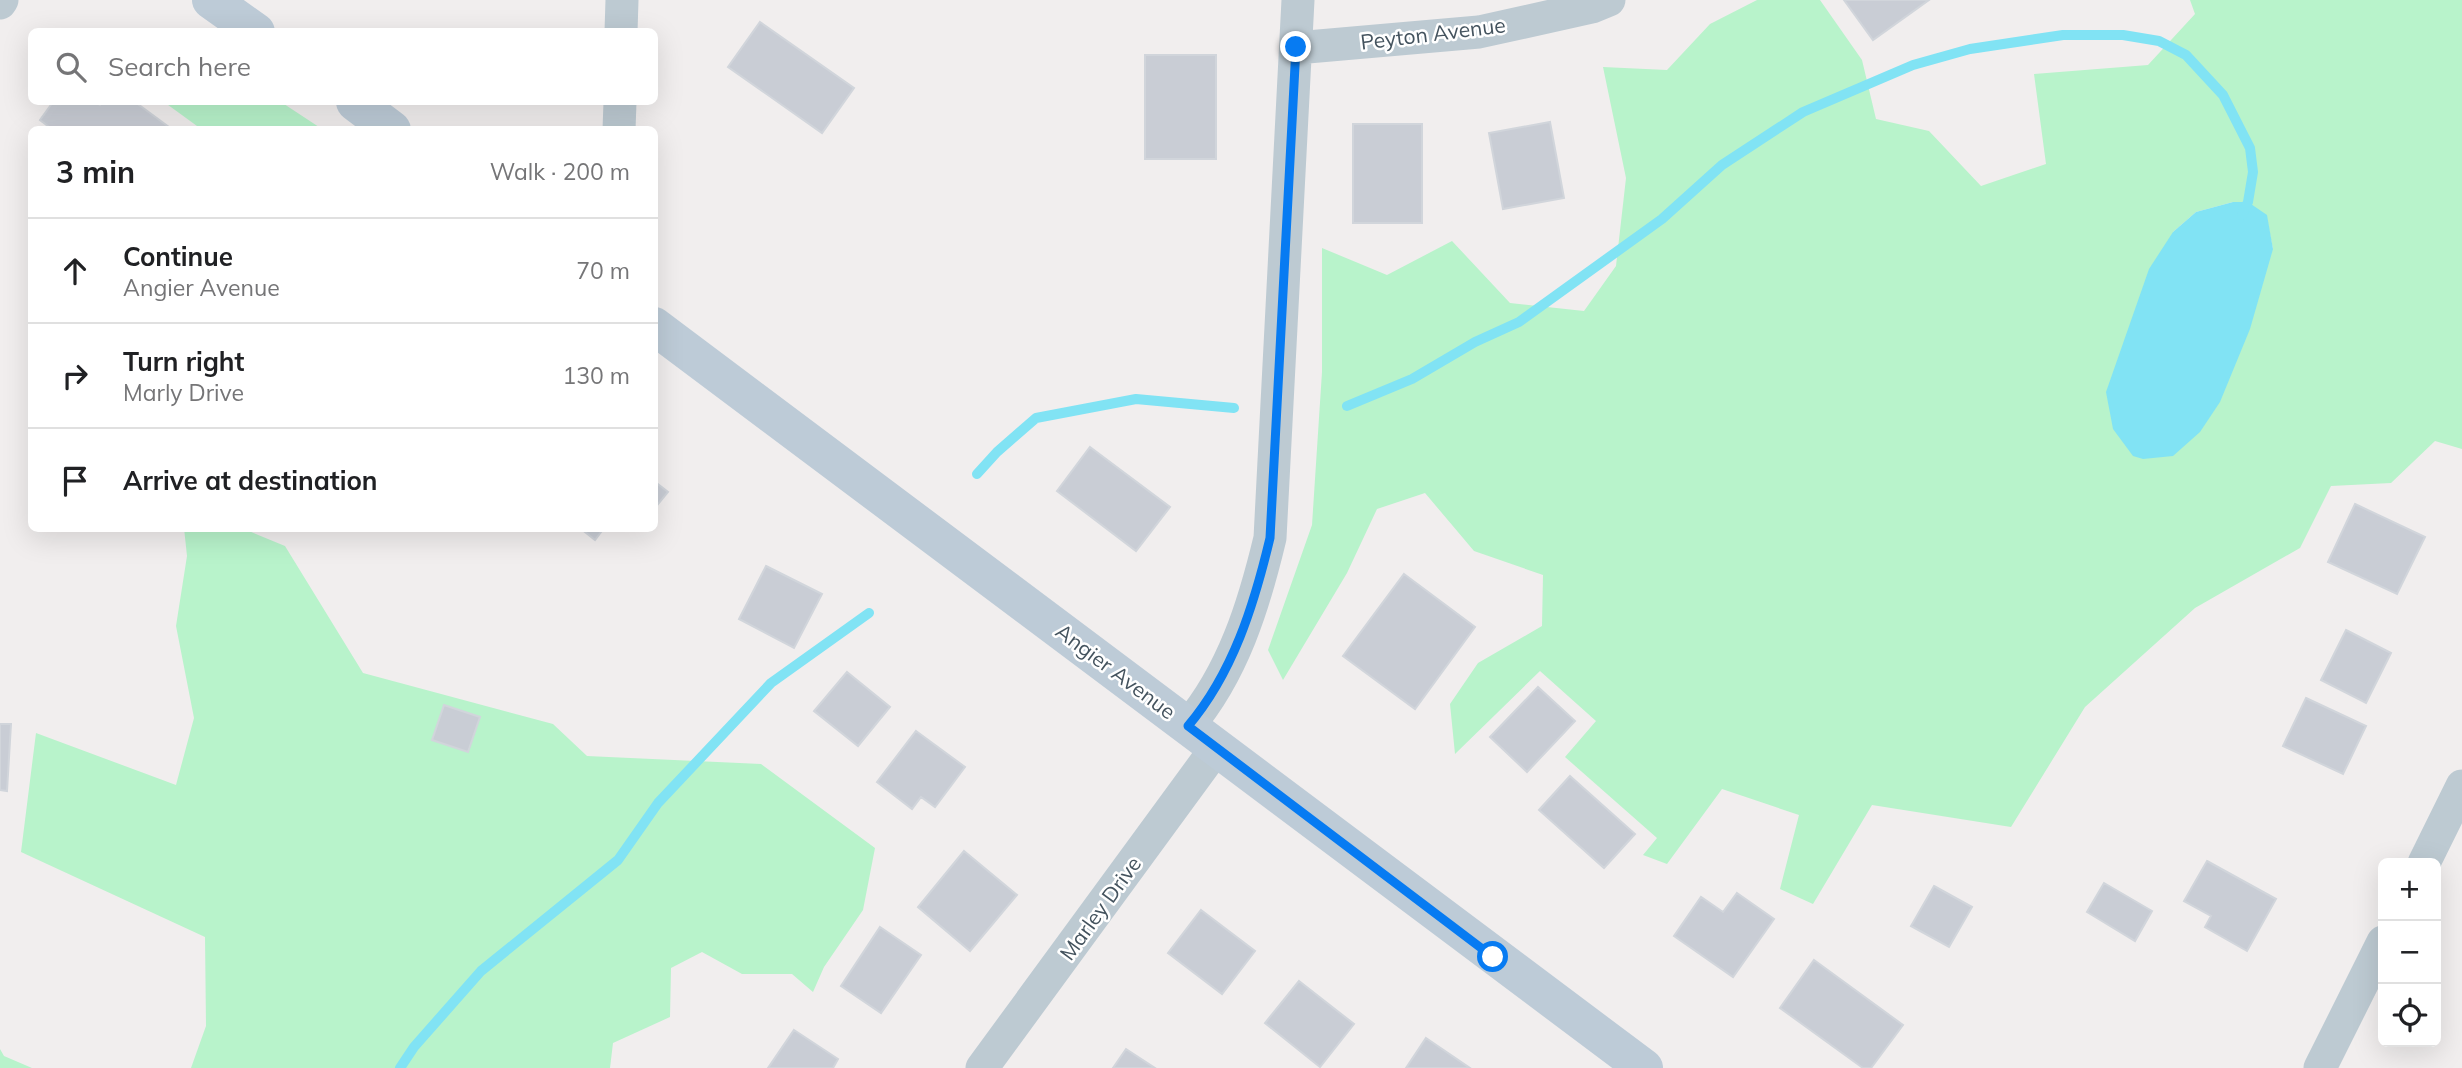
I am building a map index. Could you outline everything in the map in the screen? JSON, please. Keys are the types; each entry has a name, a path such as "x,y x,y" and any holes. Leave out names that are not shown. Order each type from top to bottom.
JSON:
{"main road":[{"path":"211,0 250,28"},
{"path":"359,105 388,126"},
{"name":"Angier Avenue","path":"658,329 1644,1068"}],"street":[{"path":"621,28 622,0"},
{"name":"Marley Drive","path":"982,1068 1202,736 1206,704 1230,661 1258,585 1270,538 1298,0"},
{"name":"Peyton Avenue","path":"1296,47 1479,32 1592,7 1609,0"},
{"path":"619,126 620,105"},
{"path":"2426,858 2462,786"},
{"path":"2320,1068 2378,952"}],"green space":[{"path":"1757,0 1820,0 1862,60 1876,119 1929,131 1981,186 2046,164 2034,74 2148,65 2195,14 2190,0 2462,0 2462,449 2435,441 2391,483 2331,486 2300,548 2195,608 2085,707 2011,827 1872,805 1813,904 1780,889 1799,815 1722,789 1667,864 1643,855 1657,838 1565,757 1596,721 1540,671 1455,754 1450,704 1478,663 1542,626 1543,575 1474,551 1425,493 1377,509 1347,573 1283,680 1268,650 1312,525 1322,372 1322,248 1387,275 1452,241 1510,303 1584,311 1616,266 1626,178 1603,67 1667,70 1710,24","holes":["2233,202 2266,215 2273,249 2173,232 2196,212"]},
{"path":"168,105 286,105 317,126 197,126"},
{"path":"184,532 251,532 285,546 363,673 553,724 587,756 761,764 875,848 863,910 824,967 813,992 792,974 742,974 702,952 671,968 670,1017 613,1043 610,1068 191,1068 206,1026 205,937 21,852 36,733 176,785 194,718 176,626 187,556"},
{"path":"0,1049 4,1056 32,1068 0,1068"}],"water":[{"path":"2233,202 2248,202 2267,215 2273,249 2250,329 2220,402 2200,432 2173,456 2143,459 2133,456 2113,429 2106,392 2149,269 2173,232 2196,212"}],"building":[{"path":"1844,0 1929,0 1873,40"},
{"path":"760,22 854,88 822,133 728,67"},
{"path":"1145,55 1216,55 1216,159 1145,159"},
{"path":"51,105 139,105 168,126 48,126 40,120"},
{"path":"1550,122 1564,198 1503,209 1489,133"},
{"path":"1353,124 1422,124 1422,223 1353,223"},
{"path":"1090,447 1170,507 1136,551 1057,491"},
{"path":"658,484 668,492 658,504"},
{"path":"2355,504 2425,537 2397,594 2328,562"},
{"path":"585,532 601,532 595,540"},
{"path":"766,566 822,594 794,648 739,619"},
{"path":"1404,574 1475,627 1415,709 1343,656"},
{"path":"2346,630 2391,653 2366,703 2321,680"},
{"path":"847,672 890,707 858,746 814,711"},
{"path":"1538,687 1575,721 1527,772 1490,737"},
{"path":"2306,698 2366,726 2343,774 2283,746"},
{"path":"444,705 480,717 468,752 432,740"},
{"path":"0,724 11,724 7,791 0,790"},
{"path":"916,731 965,767 935,807 921,797 912,809 877,782"},
{"path":"1570,776 1635,834 1604,868 1539,810"},
{"path":"964,851 1017,895 970,951 918,907"},
{"path":"2207,861 2276,899 2247,951 2205,927 2211,916 2184,901"},
{"path":"2104,883 2152,911 2135,941 2087,912"},
{"path":"1934,886 1972,907 1949,947 1911,926"},
{"path":"1737,893 1774,919 1733,977 1674,936 1701,897 1723,912"},
{"path":"1201,910 1255,951 1222,994 1168,953"},
{"path":"880,927 921,955 881,1013 841,986"},
{"path":"1814,960 1903,1025 1871,1068 1863,1068 1780,1008"},
{"path":"1299,981 1354,1024 1320,1067 1265,1023"},
{"path":"794,1030 838,1059 833,1068 768,1068"},
{"path":"1426,1038 1470,1068 1406,1068"},
{"path":"1126,1049 1155,1068 1113,1068"}],"waterway":[{"path":"1347,406 1412,379 1475,342 1519,322 1662,219 1722,165 1803,112 1913,65 1970,49 2063,35 2123,35 2159,41 2186,55 2223,95 2250,148 2253,172 2248,202 2242,215"},
{"path":"977,474 997,452 1036,418 1136,399 1234,408"},
{"path":"400,1068 414,1047 481,971 618,860 658,803 771,683 869,613"}],"route":[{"path":"1296,47 1270,538 1258,585 1230,661 1206,704 1188,726 1493,957"}]}
